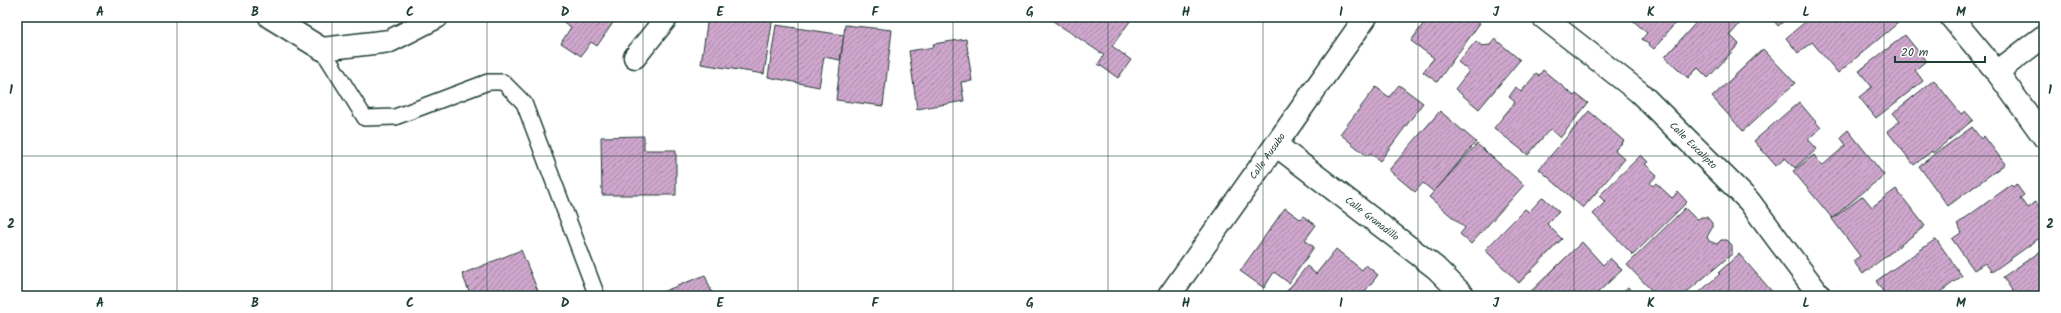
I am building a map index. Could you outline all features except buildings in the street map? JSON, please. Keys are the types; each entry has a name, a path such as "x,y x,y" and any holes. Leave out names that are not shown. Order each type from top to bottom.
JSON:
{"street":[{"path":"270,17 322,49 390,41 437,17"},
{"path":"635,57 667,17"},
{"name":"Calle Ausubo","path":"1169,296 1366,17"},
{"name":"Calle Eucalipto","path":"1543,17 1639,92 1749,201 1820,296"},
{"path":"1951,17 1997,72 2044,138"},
{"path":"1997,72 2044,36"},
{"name":"Calle Granadillo","path":"1276,145 1436,268 1464,296"}],"lane":[{"path":"322,49 365,118 395,117 488,82 503,82 524,103 597,296"}]}
